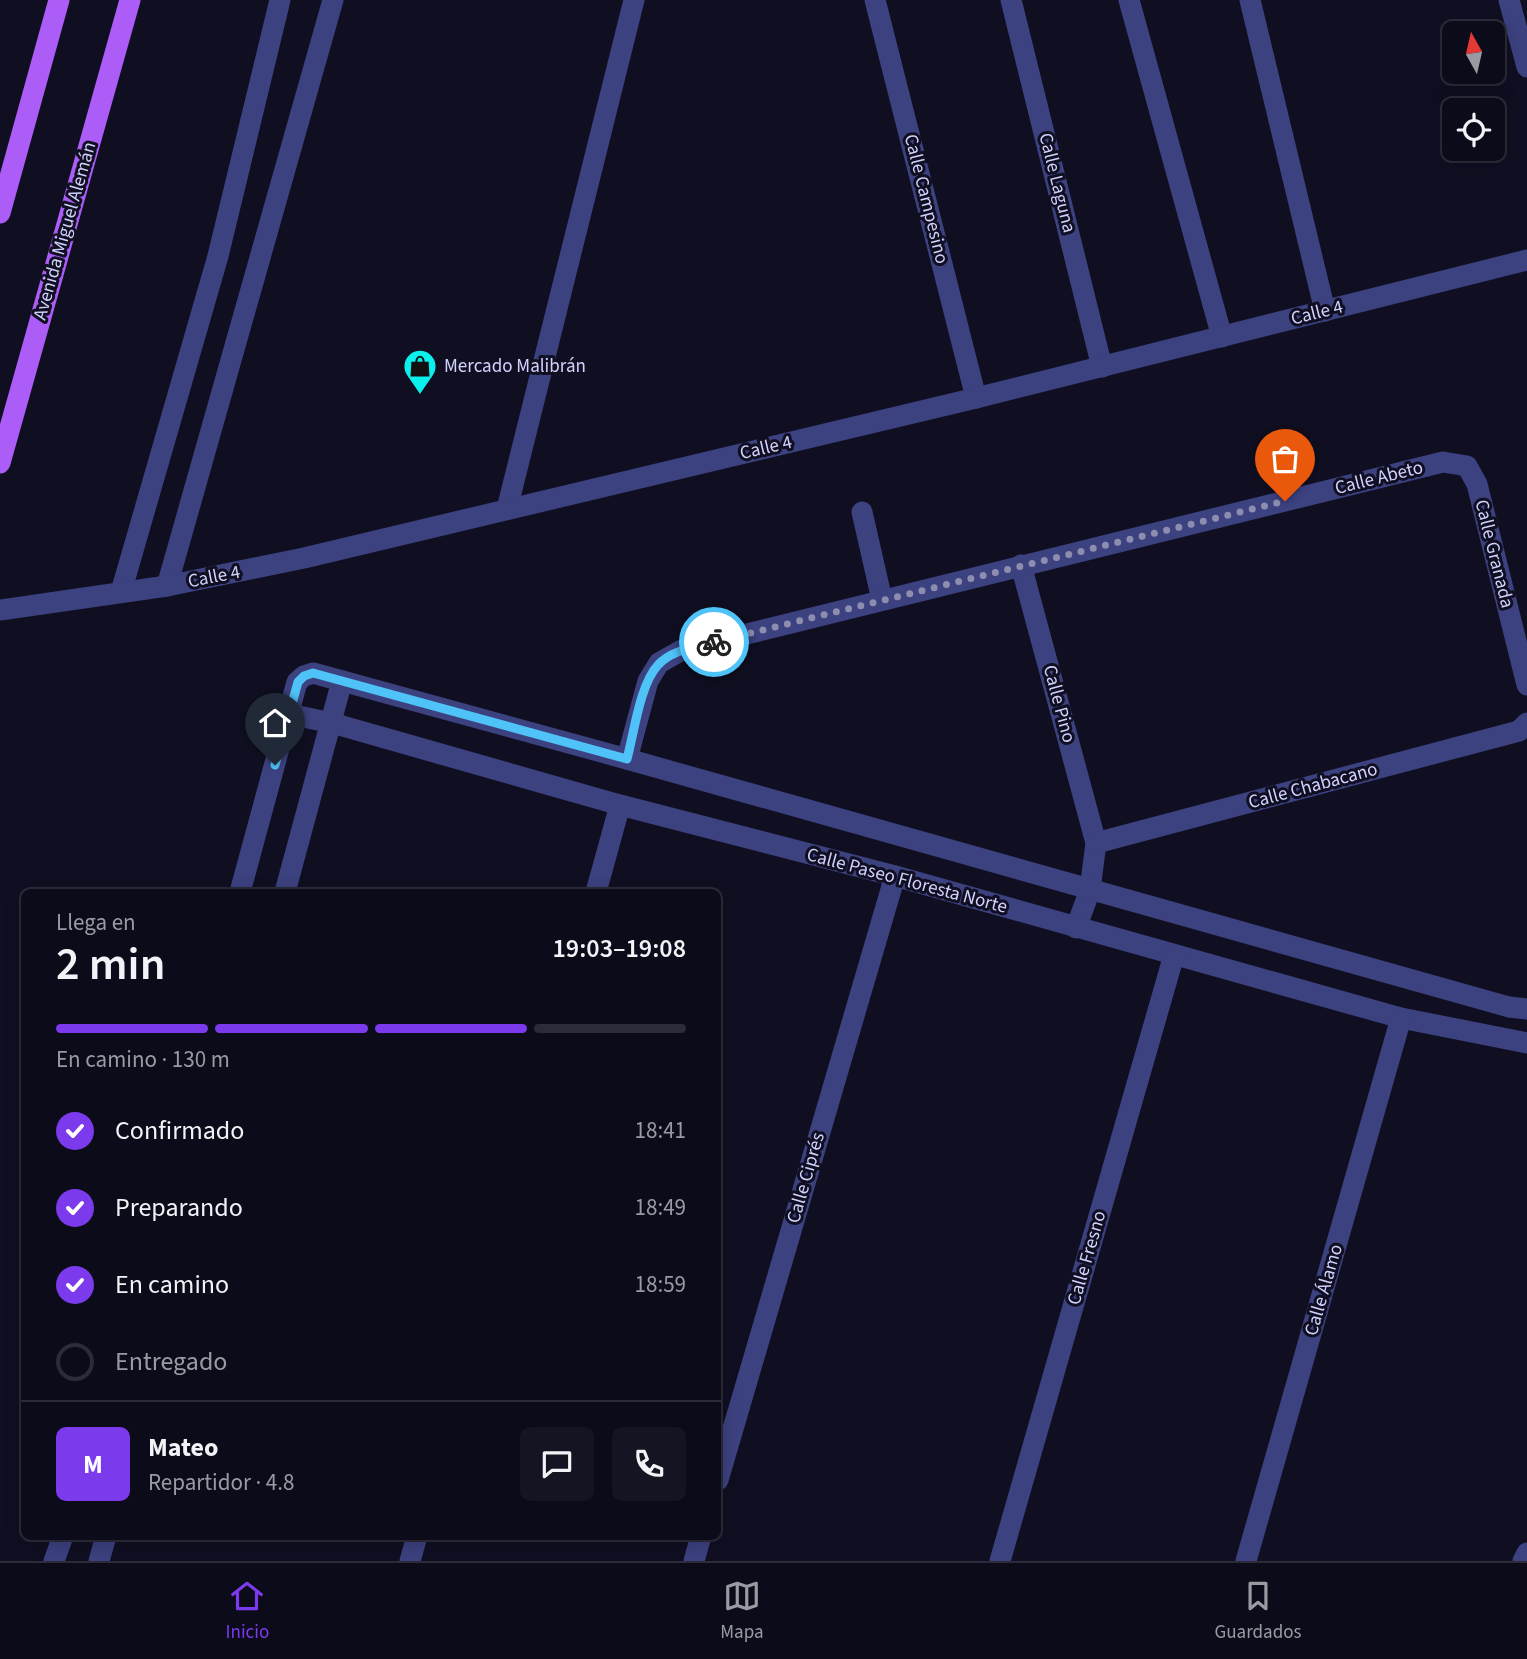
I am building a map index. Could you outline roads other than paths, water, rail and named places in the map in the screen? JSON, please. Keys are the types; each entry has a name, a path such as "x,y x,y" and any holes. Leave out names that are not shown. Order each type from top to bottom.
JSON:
{"main road":[{"path":"0,213 59,0"},
{"name":"Avenida Miguel Alemán","path":"0,463 131,0"}],"street":[{"path":"121,592 218,256 280,0"},
{"path":"167,586 333,0"},
{"path":"507,509 634,0"},
{"name":"Calle Campesino","path":"875,0 976,398"},
{"name":"Calle Laguna","path":"1011,0 1102,367"},
{"path":"1129,0 1222,337"},
{"path":"1250,0 1325,311"},
{"path":"1509,0 1527,67"},
{"name":"Calle 4","path":"0,611 167,586 304,558 976,398 1527,260"},
{"name":"Calle Abeto","path":"627,759 648,681 659,663 682,650 1443,462 1467,466"},
{"name":"Calle Granada","path":"1467,466 1477,484 1527,685"},
{"path":"862,512 882,600"},
{"name":"Calle Pino","path":"1021,565 1096,843"},
{"name":"Calle Paseo Floresta Norte","path":"1527,1009 1509,1007 313,673 298,682 289,714 332,723 620,804 895,876 1401,1018 1527,1043"},
{"path":"286,889 342,681"},
{"path":"241,889 289,714"},
{"name":"Calle Chabacano","path":"1096,843 1519,732 1527,723"},
{"path":"597,889 620,804"},
{"path":"1076,928 1090,890 1096,843"},
{"name":"Calle Ciprés","path":"721,1470 895,876"},
{"name":"Calle Fresno","path":"1000,1561 1174,955"},
{"name":"Calle Álamo","path":"1246,1561 1401,1018"},
{"path":"54,1561 62,1540"},
{"path":"99,1561 105,1540"},
{"path":"410,1561 416,1540"},
{"path":"694,1561 700,1540"},
{"path":"1523,1561 1527,1553"}],"place":[{"name":"Mercado Malibrán","path":"420,396"}]}
